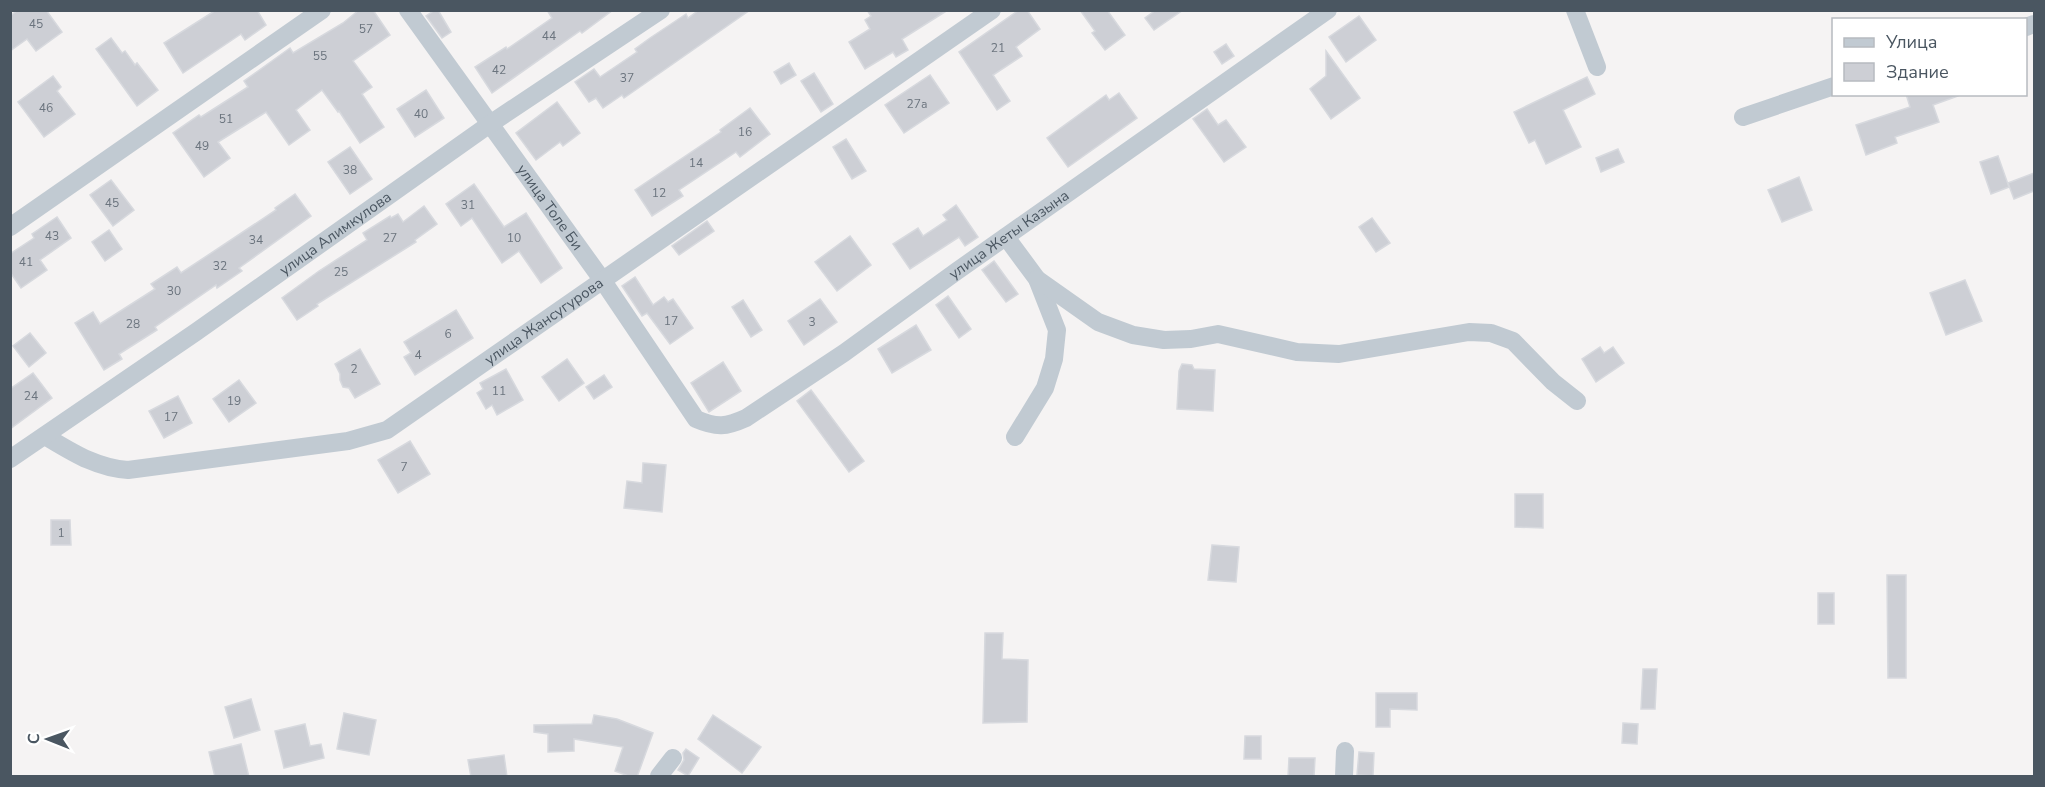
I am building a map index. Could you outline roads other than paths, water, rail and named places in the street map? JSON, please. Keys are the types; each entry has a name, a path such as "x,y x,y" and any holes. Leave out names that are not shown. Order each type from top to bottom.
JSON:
{"street":[{"path":"10,227 322,10"},
{"name":"улица Толе Би","path":"408,10 603,281 687,406"},
{"name":"улица Алимкулова","path":"10,459 490,124 661,10"},
{"name":"улица Жансугурова","path":"45,436 98,465 128,470 348,441 387,430 992,10"},
{"name":"улица Жеты Казына","path":"687,406 696,419 710,425 728,426 746,418 844,353 1328,10"},
{"path":"1575,10 1597,67"},
{"path":"1743,117 1832,86"},
{"path":"1006,237 1037,279 1057,330 1054,359 1046,388 1015,437"},
{"path":"1037,279 1098,322 1133,335 1164,340 1191,339 1218,334 1297,352 1339,354 1469,332 1491,333 1513,341 1553,382 1576,401"},
{"path":"1344,777 1345,752"},
{"path":"659,777 673,758"}]}
